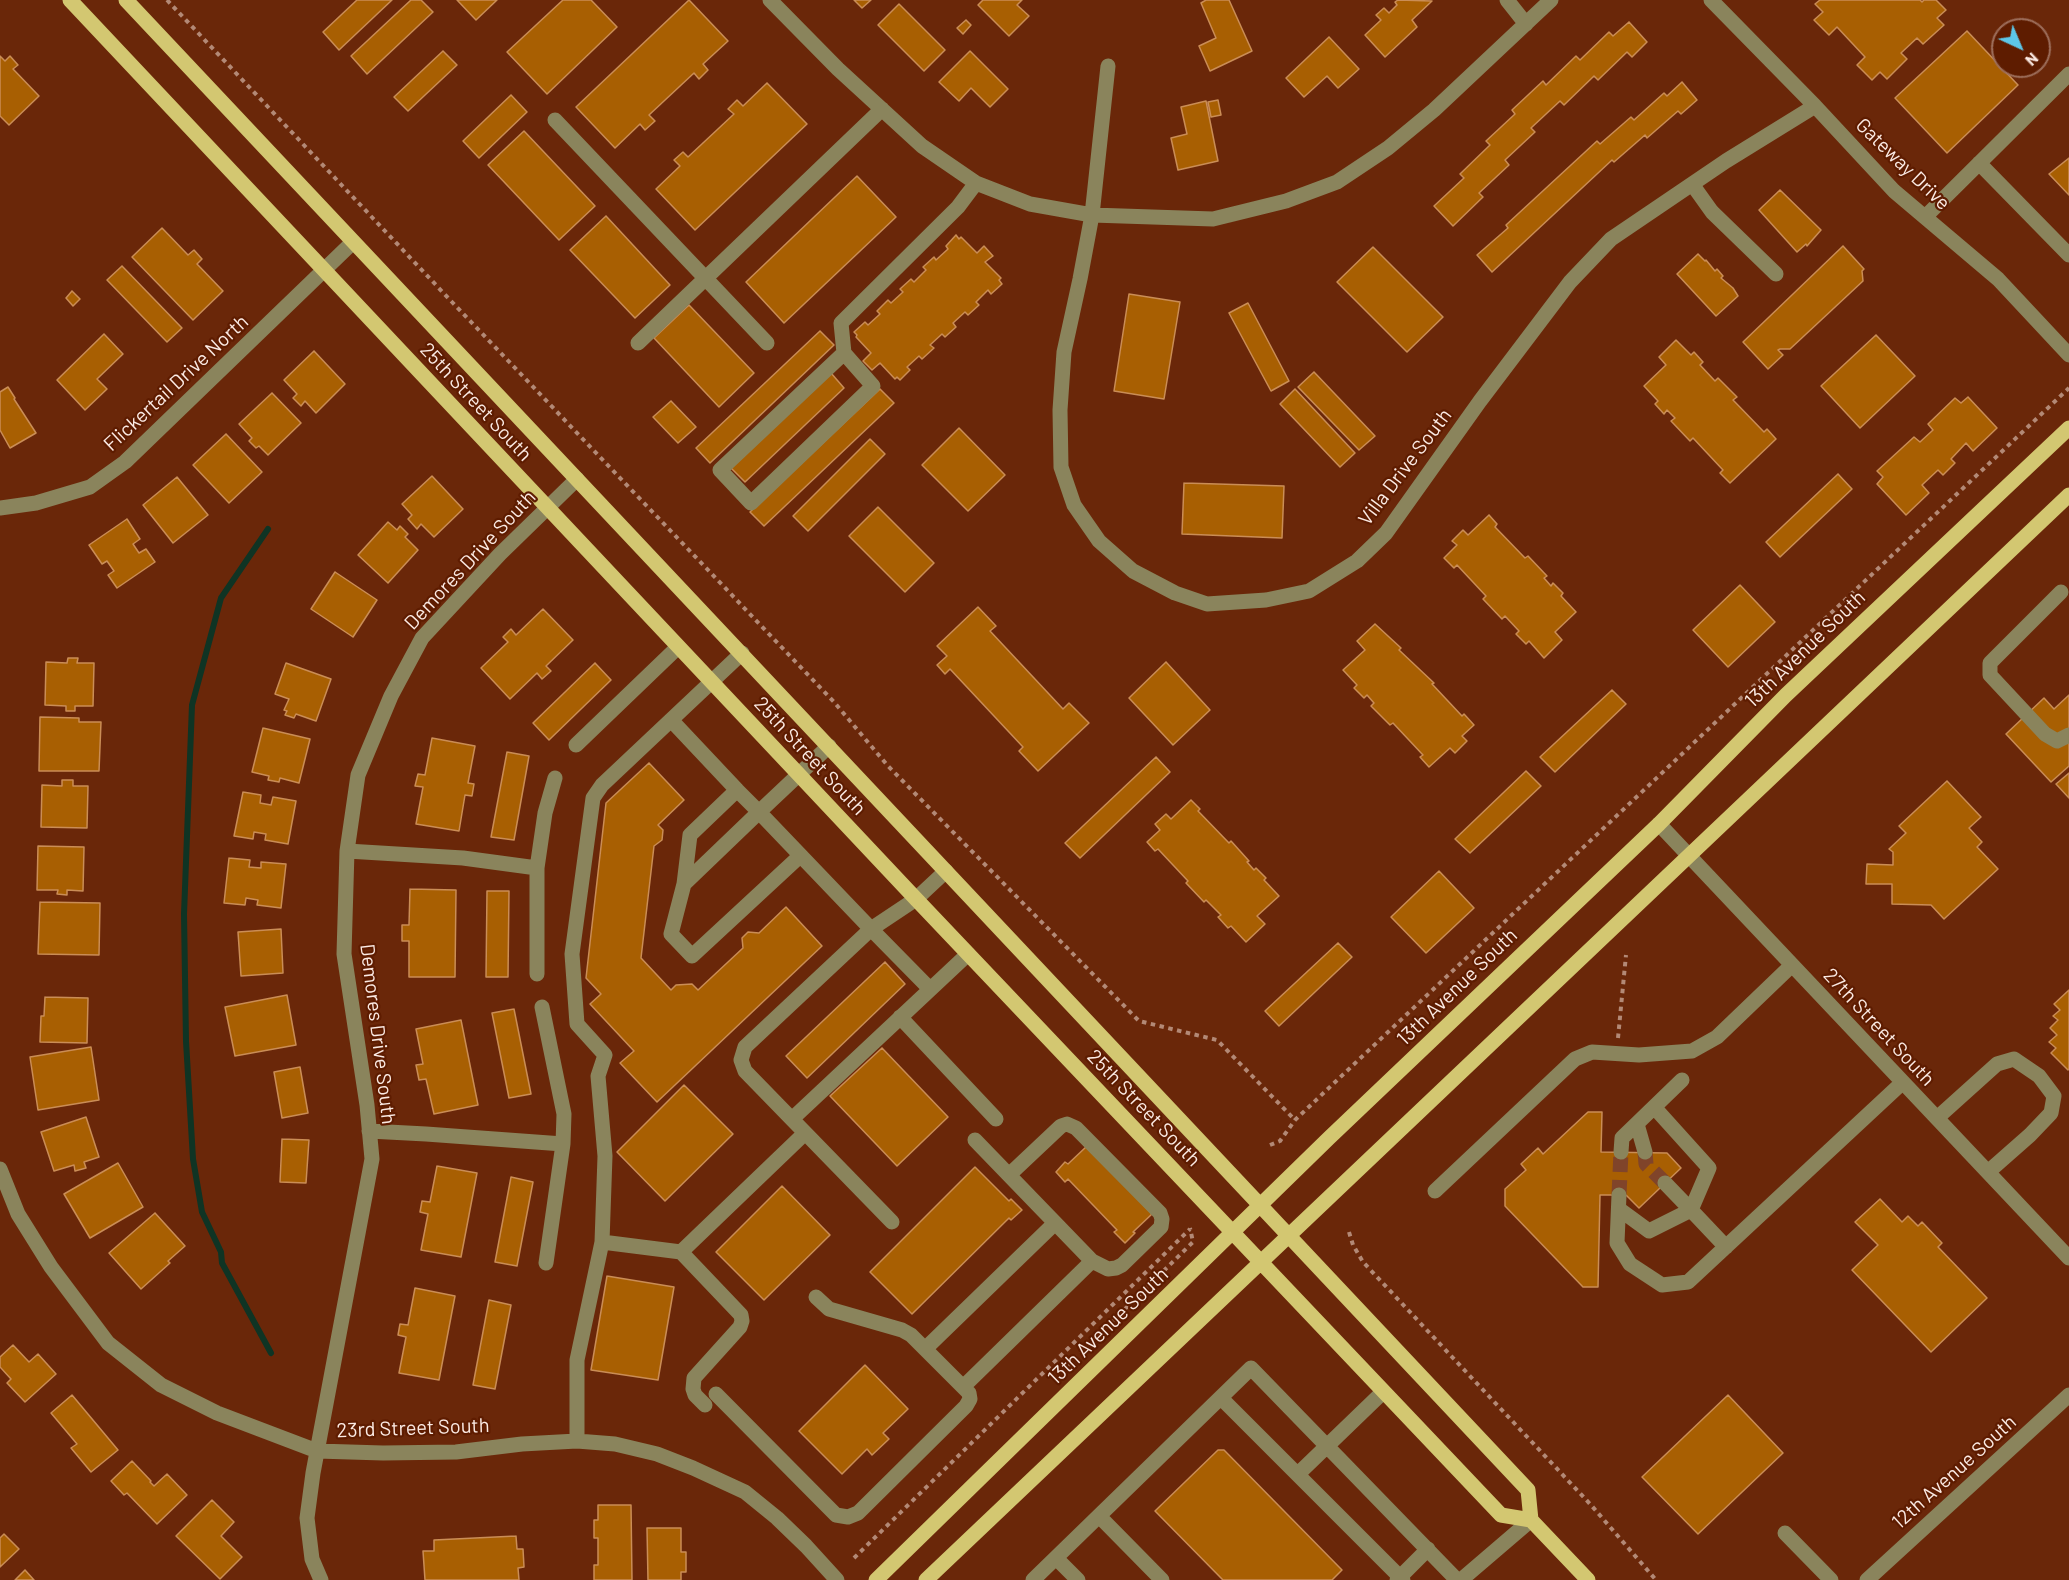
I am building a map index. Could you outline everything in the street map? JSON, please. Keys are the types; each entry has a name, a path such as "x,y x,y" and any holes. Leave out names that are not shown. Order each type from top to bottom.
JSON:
{"main road":[{"name":"25th Street South","path":"70,0 916,899 1501,1515 1531,1520 1528,1490 126,0"},
{"name":"13th Avenue South","path":"876,1580 1261,1205 1659,824 1786,695 2069,428"},
{"path":"926,1580 2069,495"},
{"path":"1531,1520 1588,1580"}],"street":[{"path":"770,0 838,69 922,146 976,183 1030,204 1092,215 1213,219 1286,201 1337,182 1388,147 1434,110 1551,0"},
{"path":"1507,0 1526,24"},
{"name":"Gateway Drive","path":"1711,0 1894,191 1998,279 2069,355"},
{"name":"Villa Drive South","path":"1108,66 1092,215 1064,352 1060,410 1061,467 1074,505 1099,541 1133,571 1175,593 1207,604 1266,600 1309,591 1357,561 1386,532 1480,401 1570,282 1611,239 1726,161 1815,106"},
{"path":"1925,216 2069,74"},
{"path":"638,343 882,109"},
{"path":"555,120 767,344"},
{"path":"1980,163 2069,255"},
{"path":"844,353 720,470 751,503 873,387 844,353 841,323 958,207 976,183"},
{"path":"1692,184 1712,212 1776,274"},
{"name":"Flickertail Drive North","path":"0,508 36,503 90,487 125,462 353,242"},
{"name":"Demores Drive South","path":"321,1580 312,1559 307,1518 317,1451 372,1159 367,1105 344,954 346,851 358,775 391,696 422,638 500,554 577,479"},
{"path":"2066,592 1990,663 1990,675 2045,734 2057,741 2069,735"},
{"path":"576,746 678,646"},
{"path":"577,1441 577,1360 602,1242 605,1156 598,1076 606,1055 577,1023 572,954 593,798 602,785 742,653"},
{"path":"672,721 930,989"},
{"path":"684,884 829,746"},
{"path":"537,974 537,868 545,813 555,778"},
{"path":"737,790 690,835 684,884 671,934 692,956 800,856"},
{"name":"27th Street South","path":"1659,824 2069,1258"},
{"path":"346,851 463,858 537,868"},
{"path":"892,1222 745,1071 741,1060 745,1047 871,929 916,899 946,871"},
{"path":"792,1119 968,954"},
{"path":"1435,1191 1575,1059 1592,1052 1639,1055 1692,1051 1717,1037 1792,965"},
{"path":"542,1007 564,1114 563,1144 546,1263"},
{"path":"900,1017 996,1119"},
{"path":"1937,1118 1996,1064 2014,1059 2039,1076 2054,1096 2051,1113 2030,1136 1988,1172"},
{"path":"1621,1152 1622,1138 1682,1080"},
{"path":"1653,1107 1710,1168 1691,1210 1649,1232 1619,1202 1617,1243 1630,1264 1662,1284 1688,1282 1903,1082"},
{"path":"975,1140 1092,1261 1108,1269 1122,1265 1161,1227 1160,1213 1076,1128 1067,1124 1060,1126 1009,1175"},
{"path":"1637,1124 1645,1152"},
{"path":"369,1131 563,1144"},
{"path":"681,1252 806,1133"},
{"name":"23rd Street South","path":"0,1169 18,1214 51,1267 108,1343 170,1390 217,1413 317,1451 456,1452 522,1444 577,1441 615,1444 657,1454 745,1492 784,1525 837,1580"},
{"path":"1665,1183 1726,1246"},
{"path":"925,1349 1055,1223"},
{"path":"602,1242 681,1252 741,1315 740,1328 694,1378 695,1395 711,1400 836,1515 848,1516 858,1513 966,1406 970,1399 969,1393 911,1335 902,1330 829,1308 816,1297"},
{"path":"963,1387 1092,1261"},
{"path":"1033,1580 1251,1368 1428,1549 1468,1578 1531,1520"},
{"path":"1298,1474 1383,1392"},
{"name":"12th Avenue South","path":"1867,1580 2069,1395"},
{"path":"1221,1398 1400,1579 1428,1549"},
{"path":"1099,1516 1162,1580"},
{"path":"1785,1533 1831,1580"},
{"path":"1056,1558 1078,1580"}],"path":[{"path":"168,0 452,302 834,702 888,766 1139,1021 1216,1040 1295,1120"},
{"path":"1270,1145 1280,1141 1295,1120 2069,388"},
{"path":"1617,1053 1626,955"},
{"path":"854,1558 1190,1228 1194,1242 1057,1376"},
{"path":"1349,1232 1353,1245 1363,1262 1592,1505 1656,1580"}],"building":[{"path":"357,0 392,0 339,50 323,32"},
{"path":"411,0 421,0 433,12 367,74 351,56"},
{"path":"457,0 497,0 476,20"},
{"path":"563,0 591,0 617,27 547,94 507,52"},
{"path":"689,0 728,41 703,64 708,70 699,79 694,73 649,115 655,121 645,130 640,124 615,148 576,107"},
{"path":"854,0 871,0 862,8"},
{"path":"983,0 1022,0 1017,5 1029,16 1009,36 978,5"},
{"path":"1206,0 1229,0 1252,51 1210,71 1199,46 1216,38 1201,3"},
{"path":"1398,0 1432,1 1412,20 1417,27 1385,57 1365,35 1381,20 1376,15 1384,8 1389,13 1397,5 1395,2"},
{"path":"1820,0 1920,0 1922,2 1936,0 1946,10 1937,18 1944,25 1923,44 1917,38 1901,53 1907,59 1887,79 1880,72 1872,80 1857,65 1865,57 1837,27 1829,35 1814,20 1823,12 1815,4"},
{"path":"899,4 945,50 924,71 878,25"},
{"path":"966,20 971,25 963,34 957,28"},
{"path":"1629,22 1647,42 1632,57 1627,52 1598,80 1594,76 1564,105 1560,101 1531,128 1535,132 1505,160 1509,165 1479,193 1483,197 1453,226 1434,206 1464,178 1460,174 1490,145 1486,141 1515,114 1512,110 1543,81 1546,85 1576,56 1580,60 1609,32 1613,36"},
{"path":"1967,31 1991,56 1991,78 2011,78 2018,85 1947,153 1895,98"},
{"path":"1329,37 1359,69 1338,88 1327,76 1304,97 1286,78"},
{"path":"443,51 457,65 408,111 394,97"},
{"path":"970,51 1008,89 990,107 971,88 959,101 939,82"},
{"path":"0,56 5,61 10,56 18,65 13,69 39,96 9,125 0,116"},
{"path":"1682,82 1697,100 1681,114 1678,111 1647,138 1645,135 1614,162 1612,160 1492,272 1477,255 1508,228 1506,225 1597,141 1600,144 1631,117 1634,120 1664,93 1667,96"},
{"path":"767,83 807,124 695,230 656,189 680,166 674,160 683,152 688,157 734,114 728,109 737,100 743,106"},
{"path":"511,95 527,112 479,158 463,141"},
{"path":"1218,100 1221,115 1211,117 1208,102"},
{"path":"1206,101 1218,161 1178,170 1171,138 1187,134 1181,107"},
{"path":"524,131 595,206 559,240 488,165"},
{"path":"2069,158 2069,195 2049,174"},
{"path":"857,176 896,217 784,323 746,282"},
{"path":"1780,190 1821,230 1807,246 1806,244 1797,252 1759,210"},
{"path":"606,216 670,285 635,318 570,250"},
{"path":"162,228 188,255 194,250 202,259 197,264 223,291 193,320 132,257"},
{"path":"956,235 977,253 984,246 993,256 985,262 1001,278 999,280 1002,284 991,294 988,290 976,302 979,305 968,315 965,312 953,323 956,327 945,337 942,334 930,345 934,348 922,359 919,356 907,367 910,370 900,380 897,377 895,379 880,363 872,370 863,361 871,353 854,332 865,322 868,325 880,314 877,311 888,300 891,303 903,292 900,289 911,279 914,282 926,270 923,267 934,257 936,260 948,249 946,246"},
{"path":"1843,246 1864,269 1862,271 1863,281 1790,349 1778,350 1783,355 1768,369 1743,342"},
{"path":"1373,247 1443,317 1407,352 1337,282"},
{"path":"1698,254 1715,271 1717,269 1723,276 1721,278 1733,288 1738,296 1716,316 1677,274"},
{"path":"122,266 182,328 167,342 107,280"},
{"path":"72,291 80,299 73,306 66,298"},
{"path":"1129,294 1180,302 1164,399 1114,391"},
{"path":"1248,303 1289,381 1271,391 1229,313"},
{"path":"689,305 754,373 719,407 654,338"},
{"path":"820,331 834,345 710,463 696,448"},
{"path":"104,334 123,354 97,379 107,389 85,410 57,380"},
{"path":"1876,335 1915,376 1860,428 1821,386"},
{"path":"1676,340 1691,355 1694,352 1703,362 1700,365 1715,381 1718,378 1737,397 1733,400 1764,432 1767,429 1776,439 1730,483 1720,473 1723,470 1693,438 1690,441 1671,421 1675,418 1667,410 1664,414 1655,404 1658,401 1644,386 1666,365 1659,357"},
{"path":"314,351 345,384 316,413 305,401 301,406 293,398 297,394 284,380"},
{"path":"1314,372 1375,436 1359,450 1298,387"},
{"path":"831,373 844,388 745,482 731,468"},
{"path":"8,387 36,433 10,448 0,430 0,392"},
{"path":"880,389 894,403 764,526 750,512"},
{"path":"1295,389 1355,453 1340,467 1280,404"},
{"path":"272,393 301,423 268,455 259,446 256,448 249,441 252,438 239,424"},
{"path":"1968,397 1997,428 1973,451 1966,443 1951,459 1955,463 1943,475 1938,470 1922,485 1929,493 1906,515 1877,484 1883,477 1877,471 1914,437 1920,442 1933,430 1928,424 1955,398 1961,403"},
{"path":"671,401 696,427 678,443 653,417"},
{"path":"959,428 1005,475 968,511 922,465"},
{"path":"226,434 262,472 229,503 193,465"},
{"path":"870,439 885,454 808,531 793,516"},
{"path":"1838,474 1852,489 1780,557 1766,542"},
{"path":"432,476 463,509 434,537 421,524 417,529 408,519 412,515 402,504"},
{"path":"177,477 208,515 173,543 143,505"},
{"path":"1184,483 1284,486 1282,538 1182,534"},
{"path":"878,507 934,563 905,592 849,536"},
{"path":"1489,515 1497,524 1495,527 1525,558 1528,556 1547,576 1544,578 1551,586 1553,583 1563,593 1561,596 1576,612 1555,632 1562,640 1544,658 1529,641 1526,644 1516,634 1519,631 1505,616 1502,619 1483,599 1486,596 1457,565 1454,568 1444,558 1457,545 1452,541 1463,530 1468,535"},
{"path":"127,519 140,539 133,544 139,553 146,549 155,562 117,588 108,575 114,571 107,561 102,564 89,545"},
{"path":"388,522 397,530 400,526 408,534 405,537 418,550 388,583 358,555"},
{"path":"335,572 377,600 353,637 311,609"},
{"path":"1740,585 1775,622 1728,667 1693,630"},
{"path":"978,607 996,626 990,631 1063,709 1069,703 1089,723 1038,771 1019,751 1023,747 950,669 945,674 937,665 947,656 937,646"},
{"path":"543,609 573,640 546,666 551,671 542,679 537,673 510,699 481,668 508,642 503,637 511,629 516,635"},
{"path":"1375,624 1401,648 1399,650 1434,683 1432,684 1462,716 1464,714 1474,725 1462,736 1467,741 1455,753 1450,748 1429,767 1420,757 1423,755 1393,723 1390,725 1371,706 1374,703 1367,695 1364,698 1354,688 1357,685 1343,670 1365,650 1357,641"},
{"path":"68,658 78,658 77,663 94,663 93,706 75,706 75,711 66,711 66,706 45,705 46,662 67,663"},
{"path":"1166,662 1210,710 1173,745 1129,698"},
{"path":"286,663 331,679 316,721 296,714 294,718 285,715 287,711 284,710 289,699 275,694"},
{"path":"595,663 611,680 549,740 533,723"},
{"path":"1612,690 1626,704 1555,772 1540,757"},
{"path":"2069,695 2069,766 2051,782 2006,734 2044,698 2054,709"},
{"path":"40,717 79,718 79,722 101,722 99,771 39,771"},
{"path":"263,728 310,739 299,783 280,778 279,782 268,780 269,776 252,772"},
{"path":"432,738 475,746 468,783 474,784 472,796 465,795 459,831 416,824 423,787 415,786 418,774 425,775"},
{"path":"507,752 529,756 514,840 491,837"},
{"path":"1156,757 1170,772 1080,858 1065,843"},
{"path":"649,763 684,800 658,825 663,830 662,840 654,846 641,958 671,990 676,985 692,984 698,990 743,948 742,938 748,932 759,933 786,907 822,946 657,1102 620,1063 634,1051 590,1004 601,994 586,978 606,803"},
{"path":"1526,771 1541,786 1470,853 1455,839"},
{"path":"2069,773 2069,798 2056,784"},
{"path":"62,780 73,780 73,786 88,786 87,828 41,827 42,785 62,786"},
{"path":"1947,781 1981,817 1969,828 1982,842 1977,847 1998,869 1944,919 1931,905 1892,904 1892,884 1866,884 1867,864 1893,865 1893,852 1889,849 1906,833 1899,826"},
{"path":"243,792 261,795 260,803 271,805 273,797 296,801 288,844 265,840 266,834 254,832 253,839 234,836"},
{"path":"1191,800 1200,809 1198,811 1249,861 1247,862 1254,870 1256,868 1266,878 1264,880 1279,896 1257,916 1265,924 1246,942 1231,926 1228,928 1218,917 1221,915 1206,900 1204,902 1158,849 1155,851 1147,842 1160,830 1155,824 1166,814 1171,819"},
{"path":"38,846 84,847 83,891 67,890 67,895 57,894 58,890 37,890"},
{"path":"229,858 250,860 249,867 261,868 261,862 286,864 281,908 257,905 258,900 246,898 245,905 224,903"},
{"path":"1439,871 1474,908 1426,953 1391,917"},
{"path":"410,889 456,890 455,977 409,977 409,941 402,941 402,925 409,925"},
{"path":"487,891 509,891 508,977 486,977"},
{"path":"40,902 100,903 99,955 38,954"},
{"path":"281,929 283,973 241,976 238,932"},
{"path":"1338,943 1352,957 1279,1026 1265,1011"},
{"path":"885,962 905,984 807,1078 786,1056"},
{"path":"2069,990 2068,1070 2051,1053 2056,1048 2049,1042 2057,1035 2050,1028 2058,1020 2053,1016 2060,1010 2054,1004"},
{"path":"287,995 296,1045 235,1056 225,1007"},
{"path":"45,997 88,998 87,1043 40,1042 41,1016 44,1016"},
{"path":"514,1009 531,1094 509,1098 492,1013"},
{"path":"461,1020 478,1105 434,1114 426,1079 419,1080 416,1065 423,1064 416,1029"},
{"path":"91,1047 99,1100 38,1110 30,1057"},
{"path":"882,1048 948,1117 897,1166 830,1096"},
{"path":"300,1067 308,1113 282,1118 274,1072"},
{"path":"684,1085 733,1134 665,1201 617,1152"},
{"path":"1588,1112 1602,1112 1601,1152 1667,1153 1681,1168 1639,1208 1626,1195 1600,1195 1598,1287 1583,1287 1505,1206 1505,1189 1526,1170 1521,1164 1538,1148 1543,1154"},
{"path":"86,1117 99,1157 84,1162 86,1168 75,1171 74,1165 54,1171 41,1132"},
{"path":"282,1139 309,1140 306,1183 280,1182"},
{"path":"1087,1146 1152,1214 1125,1243 1114,1232 1117,1230 1068,1179 1065,1182 1056,1172 1065,1162 1068,1164"},
{"path":"118,1163 143,1207 90,1238 64,1194"},
{"path":"437,1166 477,1173 461,1257 421,1250 428,1214 420,1212 422,1201 430,1202"},
{"path":"975,1167 1009,1201 1011,1199 1022,1210 1011,1220 1009,1218 912,1314 870,1272"},
{"path":"511,1177 533,1182 517,1266 495,1262"},
{"path":"782,1186 830,1235 764,1300 716,1252"},
{"path":"1880,1199 1902,1222 1908,1216 1918,1226 1922,1222 1942,1243 1938,1247 1987,1298 1931,1352 1852,1270 1878,1245 1855,1222"},
{"path":"155,1213 185,1246 141,1289 109,1253"},
{"path":"607,1276 674,1287 658,1380 591,1370"},
{"path":"415,1288 455,1296 439,1380 399,1373 406,1337 398,1335 400,1324 408,1325"},
{"path":"489,1300 511,1305 495,1389 473,1385"},
{"path":"13,1345 29,1362 38,1354 56,1374 25,1402 7,1383 11,1379 0,1367 0,1357"},
{"path":"865,1365 908,1409 883,1433 889,1439 872,1455 867,1449 842,1474 799,1431"},
{"path":"72,1395 118,1450 91,1472 71,1448 77,1444 51,1413"},
{"path":"1728,1395 1783,1453 1698,1534 1642,1477"},
{"path":"1218,1450 1224,1450 1342,1570 1332,1580 1223,1580 1155,1511"},
{"path":"132,1461 154,1486 167,1474 187,1495 157,1524 127,1493 124,1495 111,1481"},
{"path":"212,1500 234,1522 221,1536 242,1557 220,1579 176,1536"},
{"path":"598,1505 631,1505 632,1580 594,1580 594,1565 598,1565 598,1538 594,1538 594,1520 598,1520"},
{"path":"647,1528 681,1528 681,1552 686,1552 686,1572 681,1572 681,1580 648,1580"},
{"path":"4,1534 19,1549 0,1567 0,1538"},
{"path":"516,1536 517,1549 523,1549 524,1567 518,1568 519,1580 425,1580 423,1551 434,1551 434,1540"},
{"path":"25,1570 34,1580 15,1580"}],"waterway":[{"path":"268,529 221,598 192,705 184,914 186,1041 193,1159 202,1212 221,1252 222,1263 271,1353"}],"tunnel":[{"path":"1619,1195 1621,1152"},
{"path":"1645,1152 1646,1164 1665,1183"}]}
